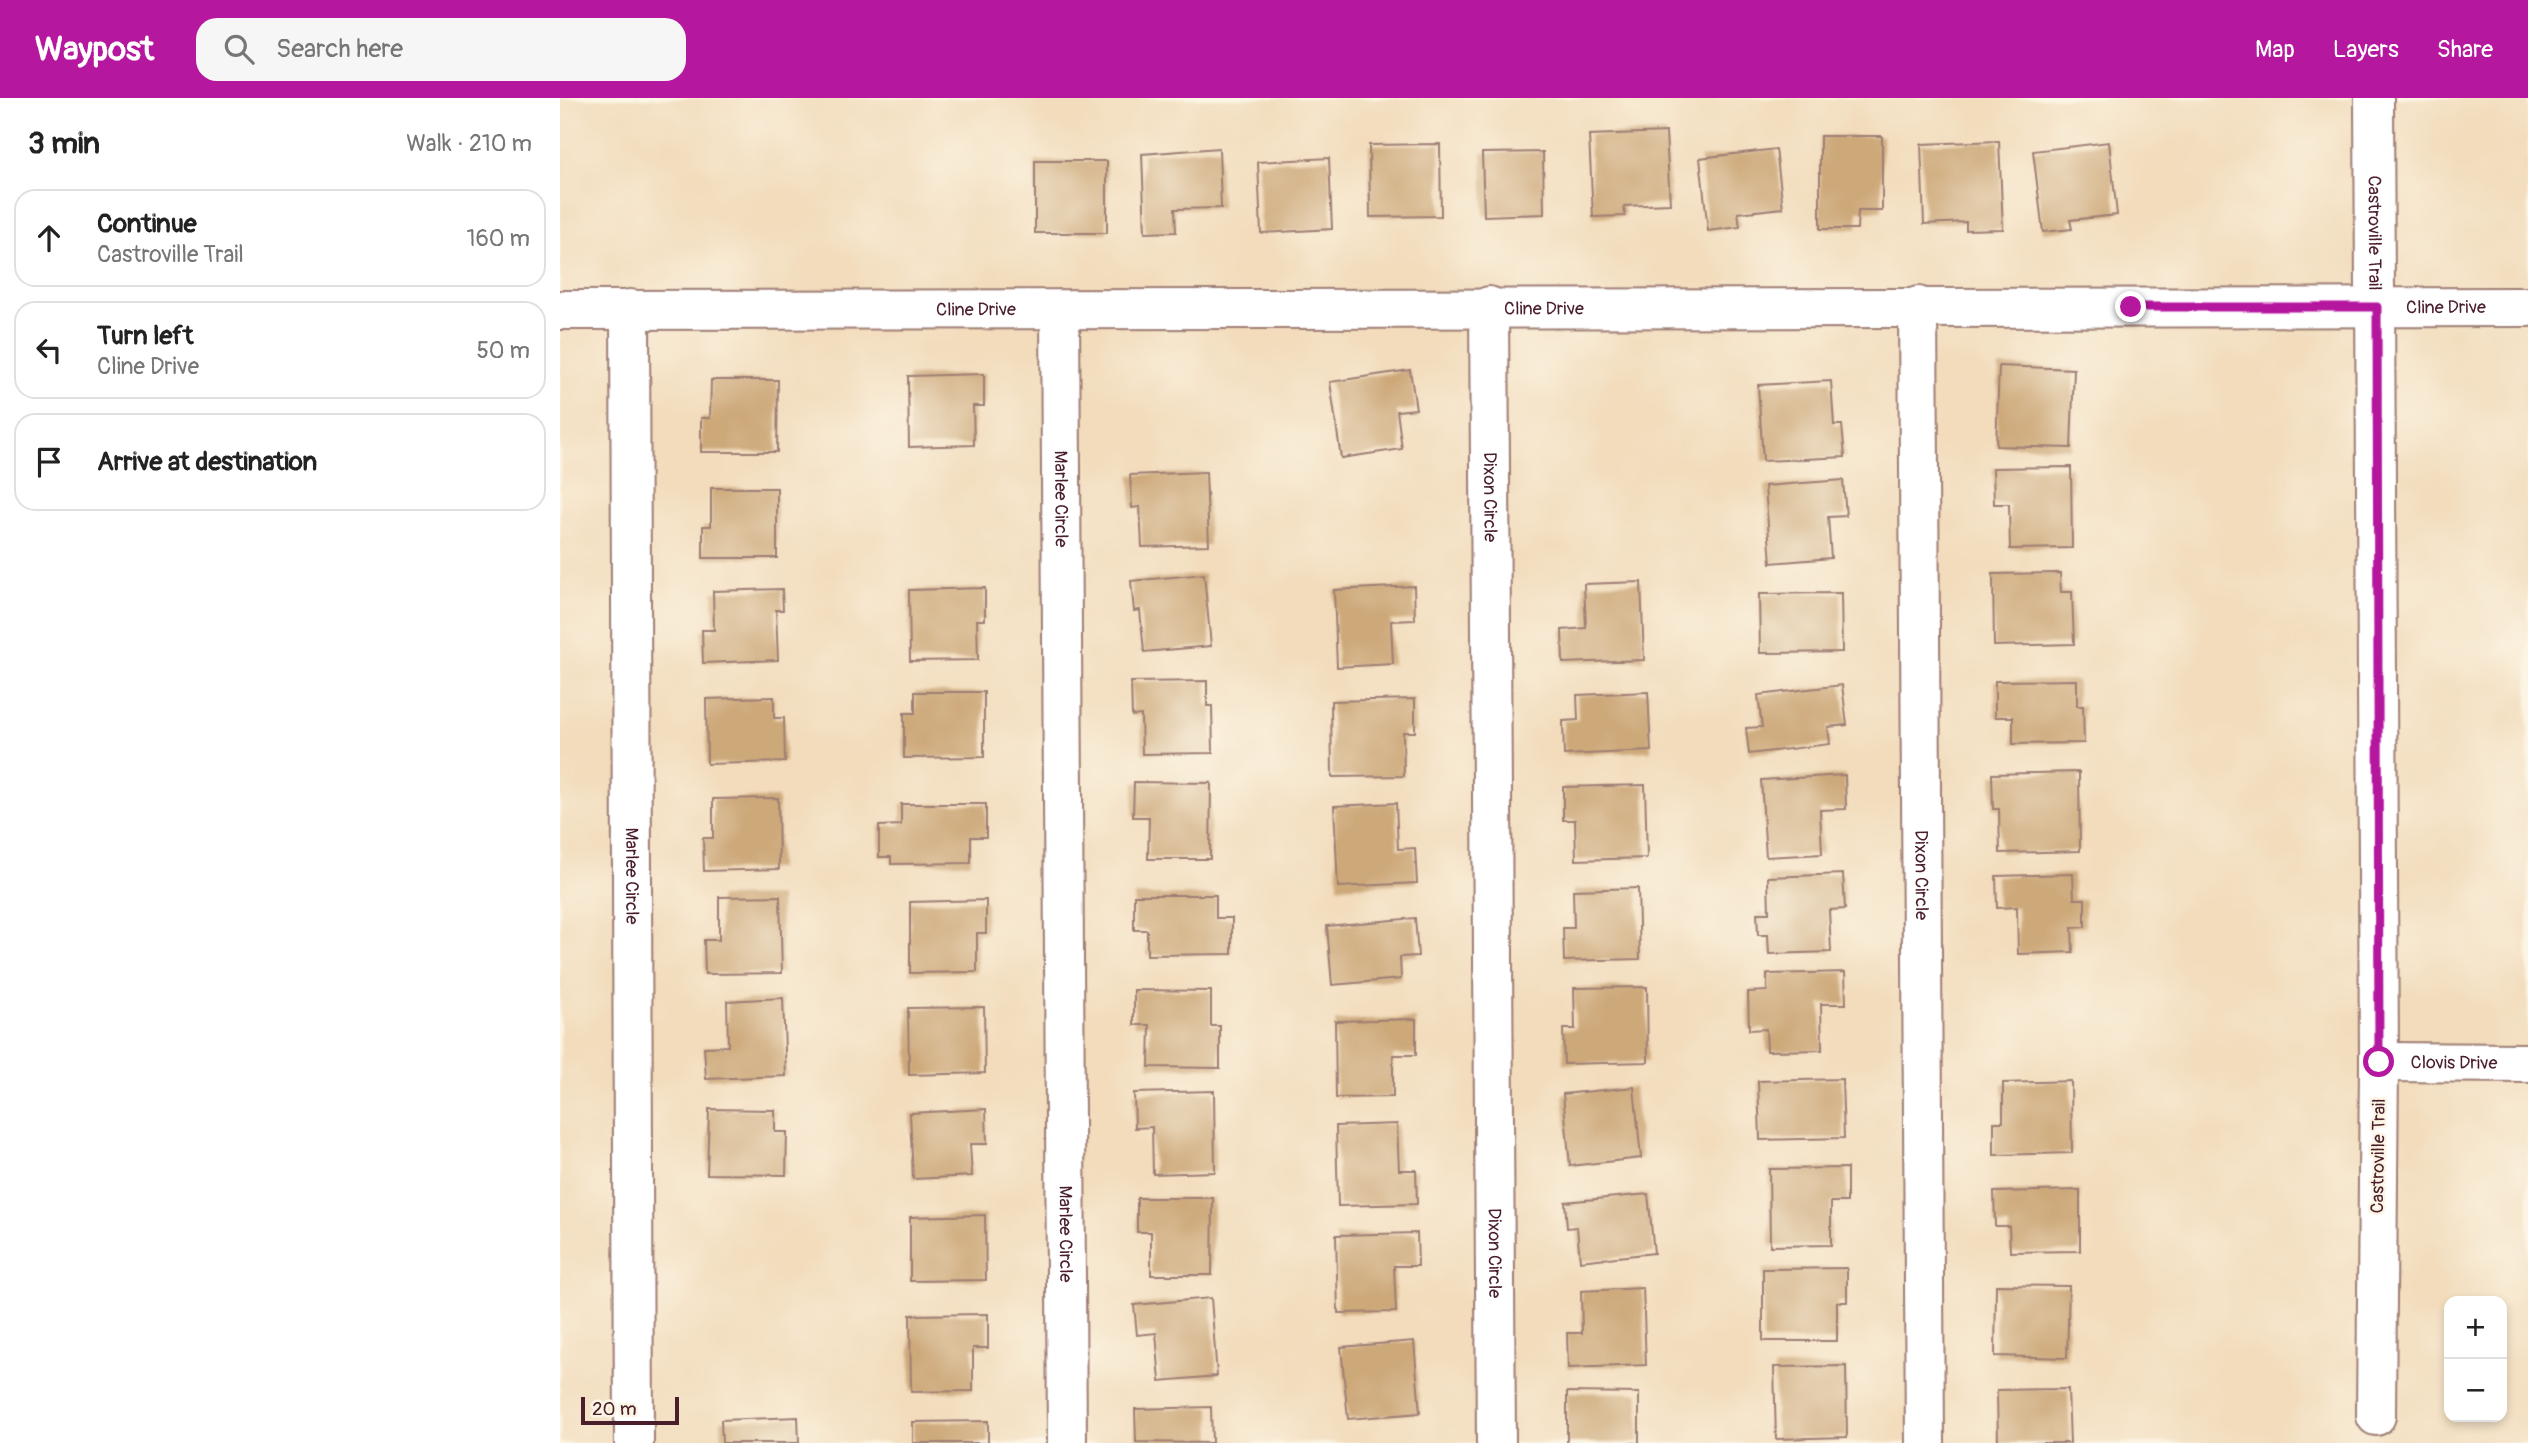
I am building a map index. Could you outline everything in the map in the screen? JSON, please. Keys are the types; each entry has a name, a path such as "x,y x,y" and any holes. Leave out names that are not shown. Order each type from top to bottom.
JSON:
{"street":[{"name":"Castroville Trail","path":"2374,98 2379,1062 2376,1416"},
{"name":"Cline Drive","path":"560,310 1060,310 1489,306 2528,307"},
{"name":"Dixon Circle","path":"1489,306 1496,1443"},
{"name":"Dixon Circle","path":"1918,306 1925,1443"},
{"name":"Marlee Circle","path":"630,309 634,1443"},
{"name":"Marlee Circle","path":"1060,310 1067,1443"},
{"name":"Clovis Drive","path":"2379,1062 2528,1063"}],"building":[{"path":"1666,132 1670,204 1624,206 1625,216 1593,217 1589,135"},
{"path":"1820,136 1882,136 1882,211 1858,211 1857,229 1820,229"},
{"path":"1999,141 2003,229 1966,230 1966,222 1924,224 1921,144"},
{"path":"2109,142 2117,215 2070,220 2072,229 2043,232 2033,151"},
{"path":"1440,144 1441,216 1370,217 1369,145"},
{"path":"1219,148 1221,208 1175,209 1176,232 1145,233 1142,154"},
{"path":"1776,149 1783,208 1738,213 1740,227 1708,231 1700,158"},
{"path":"1543,152 1544,214 1484,216 1482,153"},
{"path":"1329,158 1332,229 1261,233 1258,162"},
{"path":"1035,161 1107,161 1107,233 1035,233"},
{"path":"1999,366 2074,369 2071,448 1996,446"},
{"path":"1410,370 1416,409 1397,411 1402,449 1341,458 1330,382"},
{"path":"984,374 984,406 973,406 974,445 909,447 908,376"},
{"path":"711,380 778,380 777,452 701,452 701,418 710,418"},
{"path":"1831,381 1834,425 1842,425 1845,457 1763,461 1758,385"},
{"path":"2071,467 2072,548 2010,549 2009,504 1994,504 1993,468"},
{"path":"1206,472 1209,545 1142,547 1140,507 1132,508 1130,475"},
{"path":"1843,480 1846,516 1828,517 1831,558 1771,563 1765,486"},
{"path":"711,488 777,488 777,558 703,558 703,526 711,526"},
{"path":"2060,573 2061,592 2072,592 2074,644 1994,646 1993,574"},
{"path":"1204,574 1211,646 1144,652 1140,610 1134,611 1131,581"},
{"path":"1641,582 1644,660 1563,663 1562,630 1586,628 1584,584"},
{"path":"1414,586 1415,620 1391,621 1393,664 1337,667 1334,590"},
{"path":"985,588 985,620 977,620 978,660 910,661 909,590"},
{"path":"782,589 783,610 776,610 778,660 703,663 702,630 714,630 713,591"},
{"path":"1841,593 1842,652 1760,653 1759,594"},
{"path":"2077,680 2077,706 2083,706 2084,743 2013,744 2013,717 1995,717 1995,681"},
{"path":"1207,681 1207,706 1212,706 1213,753 1142,754 1141,715 1132,716 1131,682"},
{"path":"1842,685 1847,725 1828,727 1830,744 1749,754 1746,728 1762,727 1758,695"},
{"path":"915,692 984,692 984,757 904,758 904,713 915,713"},
{"path":"1648,692 1651,751 1564,755 1563,721 1578,720 1577,695"},
{"path":"774,697 774,718 784,718 785,762 707,764 706,699"},
{"path":"1415,699 1415,732 1403,732 1404,776 1332,777 1331,701"},
{"path":"2079,772 2080,851 2000,853 1999,809 1993,809 1992,774"},
{"path":"1845,775 1846,809 1820,810 1822,854 1766,857 1761,780"},
{"path":"1134,782 1211,783 1210,859 1148,859 1149,817 1133,817"},
{"path":"1645,785 1647,858 1576,860 1575,820 1563,820 1563,787"},
{"path":"778,798 779,869 704,871 703,838 713,838 713,799"},
{"path":"1396,803 1398,849 1415,848 1417,883 1338,887 1334,806"},
{"path":"901,804 986,804 986,837 971,837 971,863 891,864 891,857 879,857 879,826 901,825"},
{"path":"1843,874 1845,909 1829,910 1831,952 1769,954 1768,935 1758,935 1757,913 1769,913 1768,877"},
{"path":"2073,874 2074,899 2085,899 2085,927 2072,928 2073,952 2018,954 2017,907 1997,908 1996,876"},
{"path":"1638,888 1640,959 1564,961 1563,928 1574,928 1573,890"},
{"path":"1134,895 1216,895 1216,918 1232,918 1232,954 1147,955 1147,930 1134,930"},
{"path":"780,896 782,973 705,974 704,940 719,940 719,897"},
{"path":"986,900 986,933 977,933 977,972 910,973 910,902"},
{"path":"1415,918 1418,956 1400,957 1401,979 1332,985 1327,926"},
{"path":"1845,972 1846,1004 1821,1004 1822,1050 1767,1051 1766,1029 1749,1030 1748,992 1767,991 1767,974"},
{"path":"1647,987 1648,1062 1564,1064 1563,1029 1575,1029 1574,988"},
{"path":"1134,990 1211,991 1211,1026 1220,1026 1220,1068 1149,1067 1150,1025 1134,1025"},
{"path":"783,998 786,1076 706,1079 704,1047 728,1046 727,1001"},
{"path":"984,1007 985,1073 909,1075 908,1008"},
{"path":"1416,1019 1416,1055 1393,1055 1393,1097 1336,1098 1335,1021"},
{"path":"1842,1079 1844,1138 1760,1140 1758,1081"},
{"path":"2071,1081 2072,1153 1994,1155 1994,1122 2003,1122 2003,1083"},
{"path":"1634,1087 1641,1158 1570,1166 1563,1094"},
{"path":"1214,1091 1215,1172 1153,1174 1152,1127 1135,1128 1134,1093"},
{"path":"709,1109 775,1110 775,1132 787,1132 786,1175 707,1174"},
{"path":"986,1109 987,1144 970,1144 972,1176 913,1179 910,1113"},
{"path":"1397,1124 1399,1170 1416,1170 1417,1204 1338,1206 1336,1126"},
{"path":"1847,1168 1847,1202 1831,1202 1831,1245 1770,1246 1769,1169"},
{"path":"2080,1190 2080,1251 2010,1252 2009,1226 1995,1226 1994,1192"},
{"path":"1648,1194 1654,1253 1580,1261 1577,1227 1567,1228 1565,1202"},
{"path":"1137,1198 1213,1198 1212,1275 1151,1275 1151,1232 1137,1232"},
{"path":"985,1215 986,1280 910,1281 910,1217"},
{"path":"1417,1233 1418,1266 1394,1266 1396,1312 1338,1313 1336,1235"},
{"path":"1847,1268 1847,1302 1837,1302 1837,1341 1763,1341 1763,1269"},
{"path":"1996,1285 2069,1286 2067,1358 1995,1356"},
{"path":"1643,1288 1646,1365 1568,1368 1567,1333 1582,1333 1581,1291"},
{"path":"1211,1298 1217,1376 1160,1381 1156,1333 1137,1335 1134,1305"},
{"path":"988,1314 988,1348 973,1348 973,1391 911,1392 910,1315"},
{"path":"1414,1341 1420,1413 1348,1419 1341,1347"},
{"path":"1846,1366 1847,1437 1776,1439 1774,1367"},
{"path":"2068,1389 2070,1443 1998,1443 1997,1390"},
{"path":"1567,1392 1639,1393 1639,1443 1567,1443"},
{"path":"1211,1407 1212,1443 1136,1442 1135,1409"},
{"path":"798,1417 799,1443 722,1443 721,1420"},
{"path":"988,1421 988,1443 913,1443 913,1422"}],"route":[{"path":"2131,307 2377,307 2379,1062"}]}
